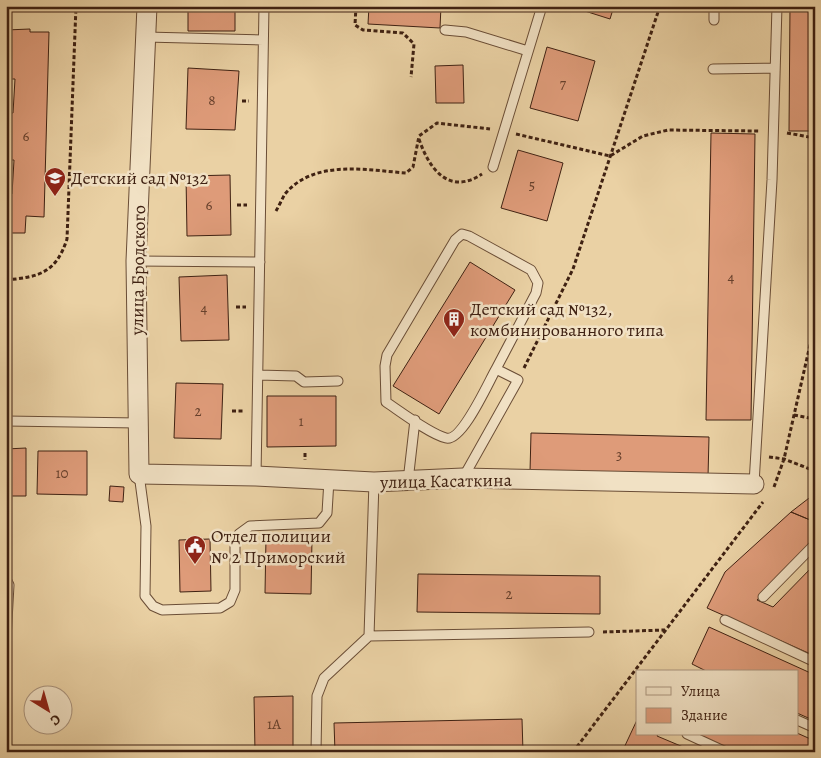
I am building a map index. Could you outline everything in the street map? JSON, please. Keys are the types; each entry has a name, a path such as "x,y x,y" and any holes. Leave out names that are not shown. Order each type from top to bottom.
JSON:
{"street":[{"name":"улица Бродского","path":"139,474 136,261 147,6"},
{"name":"улица Касаткина","path":"139,474 256,476 374,482 463,478 754,484"}],"lane":[{"path":"256,476 264,6"},
{"path":"493,167 542,6"},
{"path":"714,6 714,20"},
{"path":"754,484 773,131 777,6"},
{"path":"445,30 466,32 528,51"},
{"path":"146,37 263,40"},
{"path":"713,69 775,68"},
{"path":"462,234 531,270 538,283 536,293 496,369 463,429 453,437 447,438 386,402 385,366 387,355 455,240 462,234"},
{"path":"136,261 260,262"},
{"path":"463,478 518,380 496,369"},
{"path":"258,375 296,376 304,382 338,382"},
{"path":"408,481 415,420"},
{"path":"6,421 138,423"},
{"path":"139,474 146,526 145,596 153,606 162,610 220,608 230,602 235,590 235,545 239,534 250,526 319,522 328,513 329,480"},
{"path":"369,636 374,482"},
{"path":"763,597 815,544"},
{"path":"6,579 9,585 6,639"},
{"path":"725,620 815,662"},
{"path":"316,752 317,696 324,678 369,636 590,632"},
{"path":"798,720 815,728"},
{"path":"691,736 726,752"}],"path":[{"path":"6,280 35,277 51,268 61,257 67,239 76,6"},
{"path":"356,6 355,25 363,30 403,32 414,44 411,77"},
{"path":"518,380 573,269 660,6"},
{"path":"276,213 286,194 311,174 351,169 406,173 413,167 419,138 437,122 504,131 610,156 643,136 668,130 773,131 815,138"},
{"path":"419,138 426,160 442,177 450,181 472,181 493,167"},
{"path":"573,752 774,487 784,459 815,323"},
{"path":"794,415 815,419"},
{"path":"784,459 814,469"},
{"path":"590,632 665,630"}],"building":[{"path":"188,6 235,6 235,31 188,31"},
{"path":"369,6 441,6 440,28 368,24"},
{"path":"569,6 614,6 610,19"},
{"path":"790,6 815,6 815,131 789,131"},
{"path":"30,29 30,32 49,32 44,217 26,216 25,233 6,233 6,194 12,194 14,160 6,160 6,113 13,113 15,79 6,79 6,30"},
{"path":"547,47 595,61 578,121 530,108"},
{"path":"463,65 464,103 436,103 435,66"},
{"path":"188,68 239,71 235,130 186,129"},
{"path":"711,133 755,134 751,420 706,420"},
{"path":"518,150 563,163 547,221 501,208"},
{"path":"230,175 231,235 187,236 186,176"},
{"name":"Детский сад №132, комбинированного типа","path":"470,262 515,290 439,414 393,386"},
{"path":"227,275 229,340 181,341 179,277"},
{"path":"176,383 223,384 221,439 174,438"},
{"path":"267,396 336,396 336,446 267,447"},
{"path":"531,433 709,437 708,477 530,472"},
{"path":"26,448 26,496 6,496 6,449"},
{"path":"38,451 87,451 87,495 37,494"},
{"path":"110,486 124,487 123,502 109,501"},
{"path":"815,494 815,522 791,512 813,495"},
{"path":"791,512 815,522 815,538 757,600 773,607 815,564 815,656 707,608 725,572"},
{"path":"266,537 312,538 311,594 265,593"},
{"name":"Отдел полиции № 2 Приморский","path":"210,539 211,591 180,592 179,540"},
{"path":"418,574 600,576 600,614 417,612"},
{"path":"709,627 815,675 815,721 798,713 798,670 704,670 692,664"},
{"path":"293,696 293,752 255,752 254,697"},
{"path":"522,719 523,752 335,752 334,723"},
{"path":"636,722 636,736 657,736 695,752 622,752"},
{"path":"798,733 815,741 815,752 736,752 700,736 798,736"}],"place":[{"name":"Детский сад №132","path":"55,197"},
{"name":"Детский сад №132, комбинированного типа","path":"454,338"},
{"name":"Отдел полиции № 2 Приморский","path":"195,565"}]}
